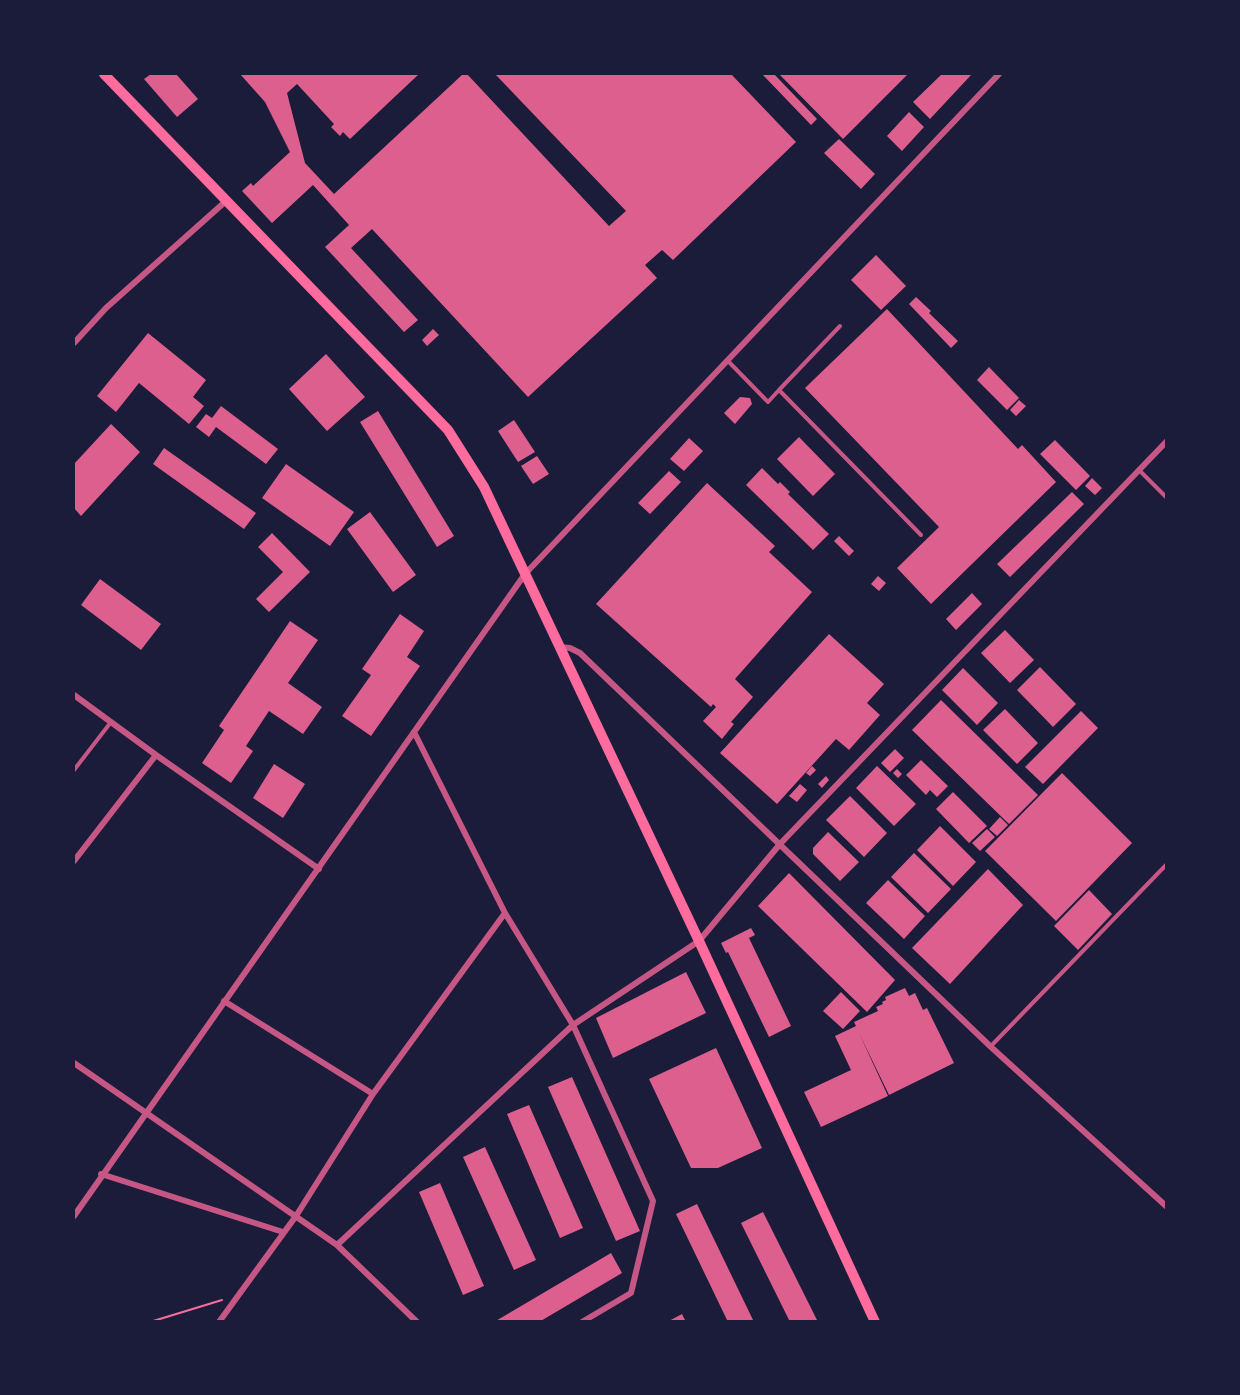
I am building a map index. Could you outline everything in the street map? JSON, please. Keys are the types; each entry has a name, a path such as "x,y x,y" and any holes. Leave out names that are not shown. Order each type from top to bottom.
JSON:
{"main road":[{"path":"104,74 448,430 484,487 699,941 875,1322"}],"street":[{"path":"74,1216 101,1174 319,869 525,574 999,74"},
{"path":"74,344 105,308 226,201"},
{"path":"337,1245 573,1025 699,941 780,844 1167,442"},
{"path":"560,647 570,648 580,653 991,1047 1167,1206"},
{"path":"74,695 319,869"},
{"path":"414,732 505,913 573,1025 653,1201 631,1293 582,1322"},
{"path":"74,861 156,755"},
{"path":"219,1322 296,1216 373,1094 505,913"},
{"path":"224,1001 373,1094"},
{"path":"74,1063 337,1245 417,1322"},
{"path":"101,1174 283,1232"}],"lane":[{"path":"728,361 768,402 840,326"},
{"path":"779,390 921,535"},
{"path":"1139,470 1167,497"},
{"path":"74,770 111,722"},
{"path":"991,1047 1167,865"}],"path":[{"path":"150,1322 236,1296"}],"building":[{"path":"151,74 176,74 198,99 177,117 144,79"},
{"path":"240,74 419,74 350,139 343,132 340,136 331,127 334,124 297,84 287,93 305,163 334,194 463,74 467,74 609,226 626,211 495,74 731,74 796,142 673,260 662,250 645,265 657,278 528,397 372,229 351,248 418,320 404,332 325,247 349,225 313,185 272,223 242,191 251,183 253,186 290,152 265,102"},
{"path":"762,74 774,74 817,119 811,125"},
{"path":"779,74 908,74 843,139"},
{"path":"942,74 972,74 930,119 913,102"},
{"path":"909,112 924,127 902,151 887,136"},
{"path":"839,139 875,174 861,189 824,153"},
{"path":"876,255 906,286 881,310 851,280"},
{"path":"916,297 958,341 951,348 909,304"},
{"path":"887,309 1018,449 1022,445 1056,482 931,604 897,568 939,527 805,388"},
{"path":"433,329 439,335 427,346 422,340"},
{"path":"148,333 206,380 193,397 204,406 189,424 139,383 116,412 97,396"},
{"path":"326,354 365,397 327,431 289,389"},
{"path":"989,367 1019,398 1007,410 977,380"},
{"path":"740,397 750,398 752,404 735,424 724,413"},
{"path":"1019,400 1026,406 1016,416 1010,410"},
{"path":"221,406 278,449 266,464 216,427 209,437 196,427 206,414 212,418"},
{"path":"378,411 454,536 437,547 360,422"},
{"path":"514,420 535,452 518,462 498,431"},
{"path":"111,424 140,452 81,516 74,508 74,464"},
{"path":"799,437 835,474 813,496 777,459"},
{"path":"689,438 703,451 684,471 670,459"},
{"path":"1055,440 1090,476 1076,490 1040,454"},
{"path":"164,448 256,513 244,529 153,464"},
{"path":"537,456 549,474 533,484 521,466"},
{"path":"286,464 354,512 330,546 262,498"},
{"path":"762,468 778,484 780,482 790,492 788,494 829,534 813,550 746,485"},
{"path":"669,471 681,482 650,514 638,503"},
{"path":"1092,478 1102,488 1095,495 1085,486"},
{"path":"707,483 775,546 769,552 812,592 735,679 753,697 731,722 734,724 722,739 703,721 716,707 713,704 711,707 596,604"},
{"path":"1072,492 1084,504 1010,577 997,564"},
{"path":"370,512 416,575 393,592 347,529"},
{"path":"272,533 310,572 269,612 256,599 283,572 258,547"},
{"path":"839,536 854,551 849,556 834,541"},
{"path":"878,576 886,583 879,591 871,584"},
{"path":"100,579 161,624 141,650 81,605"},
{"path":"972,593 982,604 956,630 946,619"},
{"path":"400,614 424,631 407,657 420,666 371,736 342,716 371,675 362,669"},
{"path":"290,621 318,640 288,683 322,707 303,734 269,711 246,746 253,751 231,783 202,763 224,730 219,726"},
{"path":"1005,630 1034,660 1010,683 981,653"},
{"path":"829,634 884,684 867,703 880,715 849,750 836,739 777,804 720,753"},
{"path":"1040,667 1076,704 1053,727 1017,690"},
{"path":"963,668 998,703 977,725 942,690"},
{"path":"941,700 1038,795 1009,824 912,730"},
{"path":"1005,709 1038,743 1017,764 983,730"},
{"path":"1081,711 1098,728 1043,784 1025,767"},
{"path":"895,749 904,758 890,772 881,763"},
{"path":"921,760 948,786 937,797 930,790 926,795 906,775"},
{"path":"274,764 305,784 283,818 253,798"},
{"path":"812,766 816,770 810,776 806,773"},
{"path":"877,766 916,804 894,826 856,788"},
{"path":"897,769 902,774 898,778 893,773"},
{"path":"1062,773 1132,843 1056,921 985,851"},
{"path":"826,776 829,780 822,788 818,784"},
{"path":"800,784 807,790 797,802 789,796"},
{"path":"953,792 987,826 969,843 936,809"},
{"path":"850,796 887,833 864,857 826,820"},
{"path":"1000,817 1008,825 997,836 989,829"},
{"path":"940,826 976,862 953,886 917,850"},
{"path":"987,829 995,837 980,851 972,843"},
{"path":"828,832 859,862 840,881 813,854 813,848"},
{"path":"914,853 951,889 928,913 891,877"},
{"path":"988,869 1023,905 950,984 912,948"},
{"path":"789,873 895,980 867,1012 758,906"},
{"path":"888,880 925,916 904,939 866,903"},
{"path":"1089,890 1112,914 1078,950 1054,926"},
{"path":"751,928 755,935 749,938 791,1026 769,1037 728,952 726,953 721,943"},
{"path":"686,972 706,1013 613,1058 596,1018"},
{"path":"905,988 909,996 915,993 923,1010 927,1008 954,1063 889,1095 859,1033 888,1096 821,1127 804,1092 851,1070 835,1036 856,1026 854,1022 878,1011 876,1007 883,1004 885,997"},
{"path":"841,992 860,1011 843,1029 823,1011"},
{"path":"716,1048 762,1148 718,1168 691,1168 649,1079"},
{"path":"572,1077 640,1231 616,1241 548,1087"},
{"path":"529,1105 583,1228 560,1238 507,1114"},
{"path":"485,1147 536,1260 514,1270 463,1157"},
{"path":"440,1183 484,1286 463,1295 419,1192"},
{"path":"697,1204 754,1322 728,1322 676,1214"},
{"path":"763,1212 818,1322 790,1322 741,1223"},
{"path":"611,1253 622,1273 539,1322 494,1322"},
{"path":"682,1314 686,1322 667,1322"}]}
